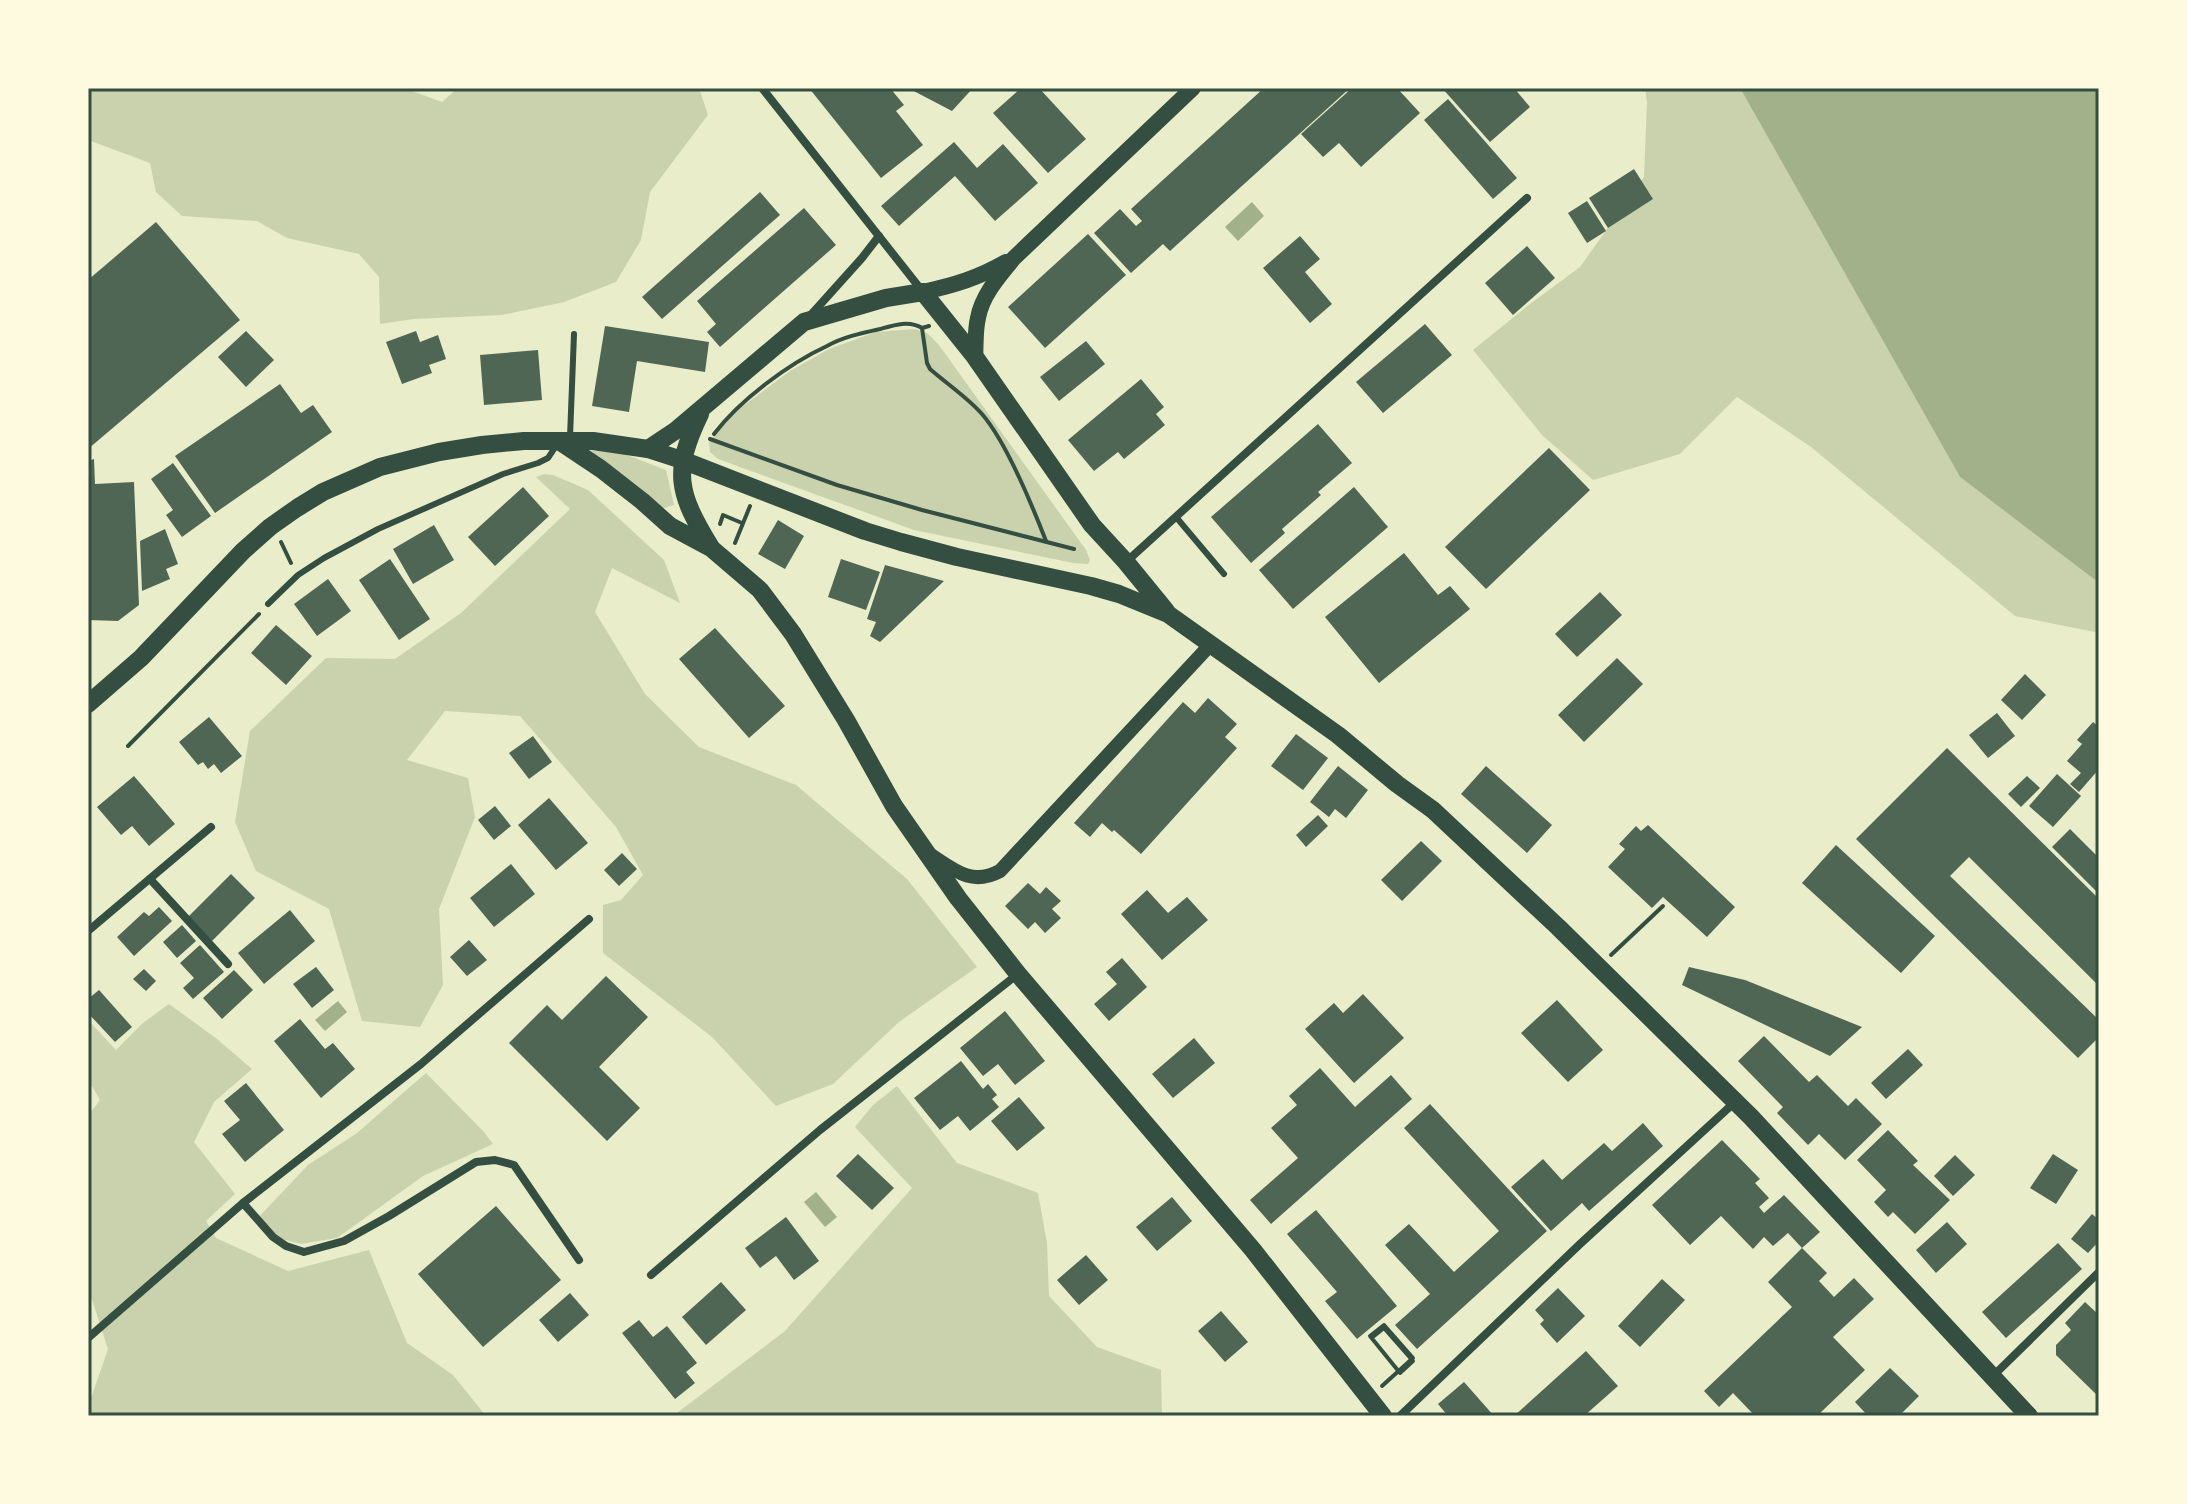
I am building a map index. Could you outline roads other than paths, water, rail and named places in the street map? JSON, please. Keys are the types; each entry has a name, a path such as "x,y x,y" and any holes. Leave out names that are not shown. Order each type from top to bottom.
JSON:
{"main road":[{"path":"975,357 982,304 998,277 1014,258 1193,88"},
{"path":"648,449 675,431 804,322 886,298 953,286 979,277 1014,258"},
{"path":"923,292 975,357 1092,525 1168,614"},
{"path":"703,406 688,438 680,479 691,515 711,548"},
{"path":"88,704 141,658 243,551 270,527 323,492 380,467 439,452 524,441 593,441 648,449 865,531 957,557 1091,586 1168,614 1338,735 1433,810 1558,927 1736,1102 2029,1416"},
{"path":"564,441 670,526 711,548 760,590 793,634 894,806 958,898 1018,974 1220,1210 1383,1416"}],"street":[{"path":"777,88 765,92 923,292"},
{"path":"1126,562 1527,198"},
{"path":"804,322 879,236"},
{"path":"924,851 965,876 988,877 1000,871 1211,644"},
{"path":"88,931 211,827"},
{"path":"150,879 228,964"},
{"path":"88,1338 243,1203 421,1064 589,919"},
{"path":"651,1275 820,1130 1018,974"},
{"path":"1400,1416 1580,1244 1736,1102"},
{"path":"243,1203 273,1237 286,1246 304,1252 344,1241 476,1162 495,1160 514,1165 579,1260"},
{"path":"1992,1377 2099,1272"}],"lane":[{"path":"268,604 298,575 378,529 503,474 548,458 564,441 574,334"},
{"path":"1176,517 1224,574"}]}
